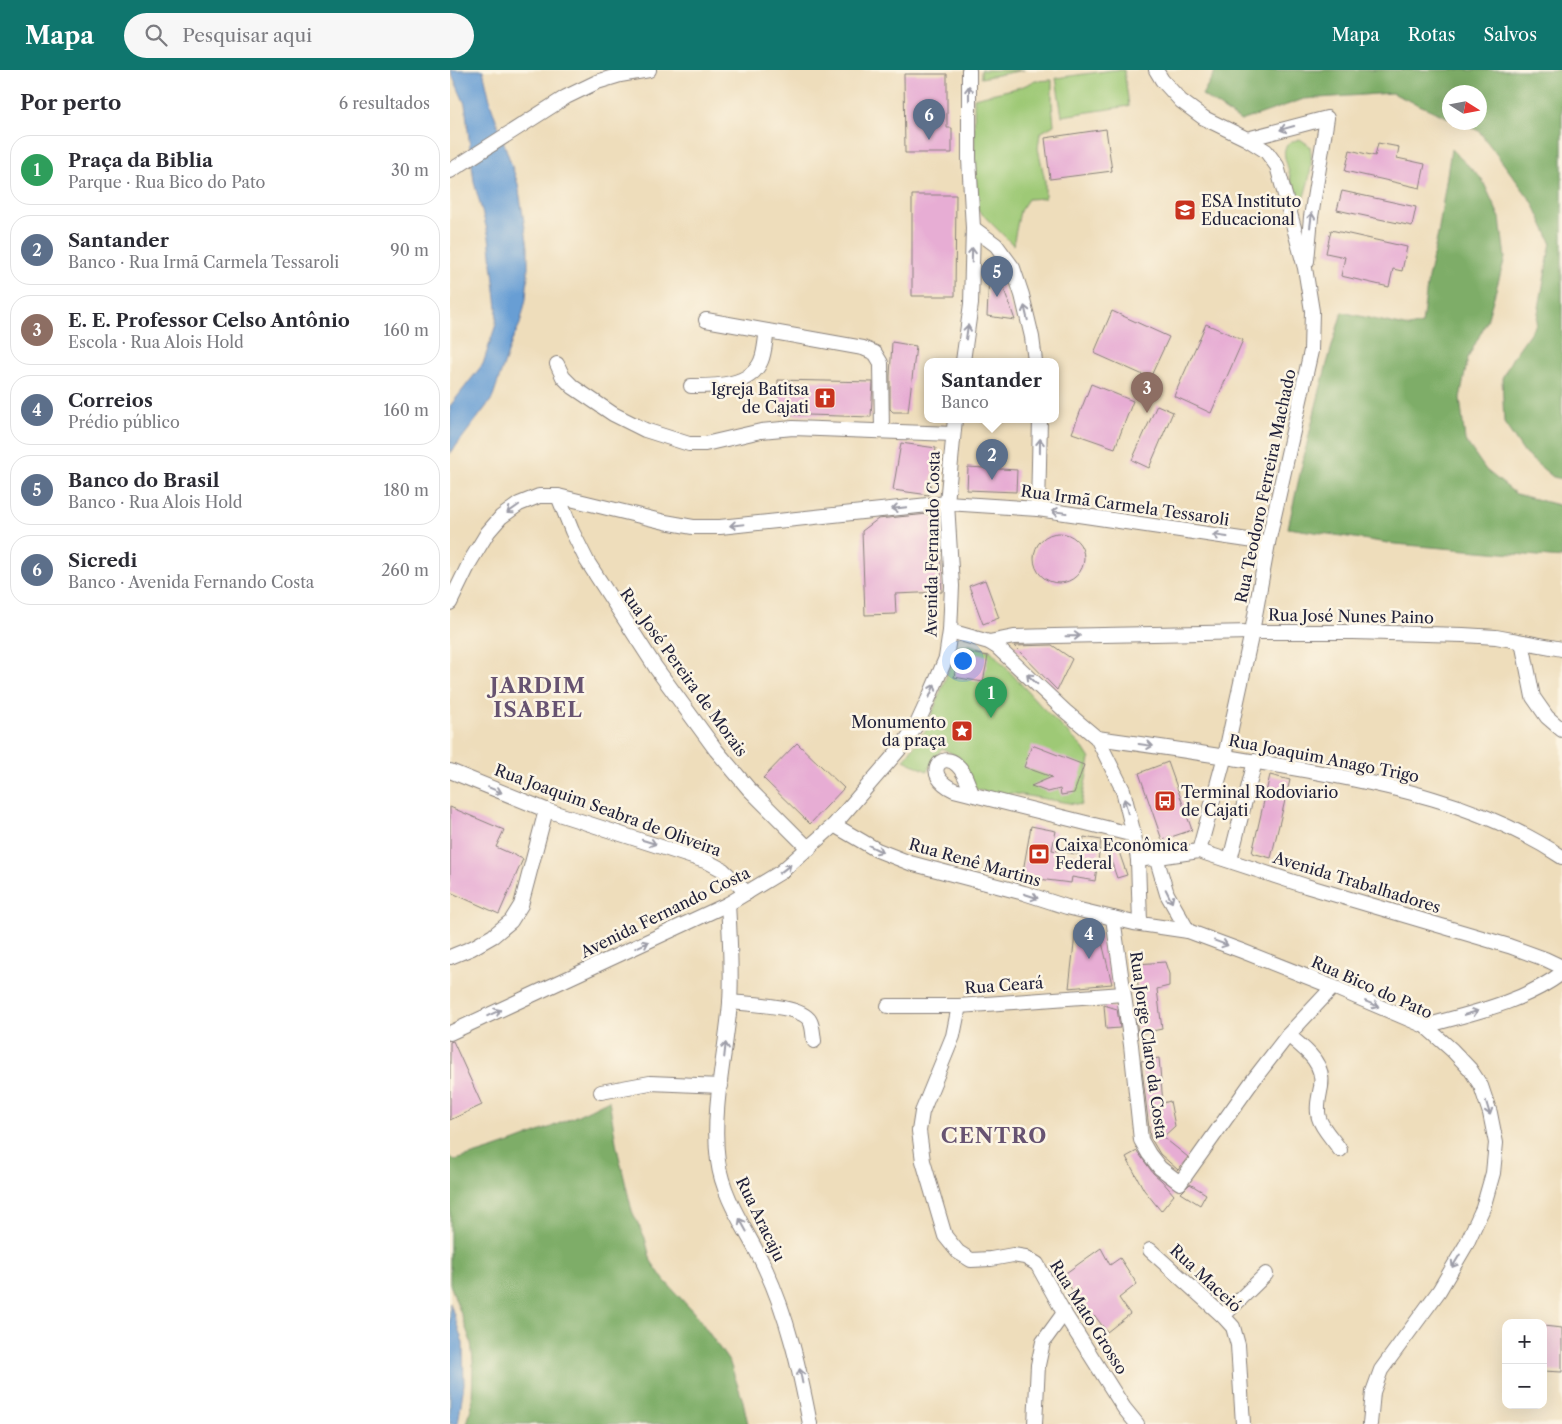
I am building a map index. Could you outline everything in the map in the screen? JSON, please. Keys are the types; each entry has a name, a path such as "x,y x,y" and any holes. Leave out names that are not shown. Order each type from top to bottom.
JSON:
{"street":[{"path":"450,171 566,97 597,82 620,75 649,70"},
{"path":"963,358 971,304 973,228 969,159 969,70"},
{"name":"Rua Teodoro Ferreira Machado","path":"1156,70 1180,101 1211,122 1247,139 1266,151 1277,166 1305,268 1312,311 1311,351 1268,543 1252,632 1225,756 1199,851"},
{"path":"1247,139 1327,118 1305,268"},
{"path":"973,228 996,245 1013,268 1022,295 1032,337 1035,358"},
{"path":"706,320 863,348 874,354 881,363 882,431"},
{"path":"691,386 713,386 728,383 742,380 753,373 761,361 767,331"},
{"path":"556,364 563,377 573,387 613,414 645,430 689,444 705,444 761,431 793,428 953,434"},
{"name":"Avenida Fernando Costa","path":"450,1033 728,904 781,872 834,825 903,745 916,724 946,658 950,631 952,586 947,503 954,423"},
{"path":"1038,509 1040,423"},
{"path":"450,603 471,560 488,532 501,517 519,504 539,496 558,496 693,527 720,527 947,503"},
{"name":"Rua José Pereira de Morais","path":"558,496 586,560 656,668 716,750 749,789 809,849"},
{"name":"Rua Irmã Carmela Tessaroli","path":"947,503 1038,509 1268,543"},
{"path":"950,631 989,642 1097,738 1123,790 1134,835 1138,860 1140,924"},
{"name":"Rua José Nunes Paino","path":"989,642 1014,637 1252,632 1463,635 1496,637 1562,649"},
{"path":"1522,642 1533,697 1547,717 1562,730"},
{"name":"Rua Joaquim Anago Trigo","path":"1097,738 1255,761 1415,792 1489,819 1546,846 1562,857"},
{"path":"1230,860 1255,761"},
{"name":"Rua Joaquim Seabra de Oliveira","path":"450,771 546,810 708,862 723,870 747,893"},
{"path":"972,794 1134,835"},
{"path":"450,957 472,948 493,936 511,921 520,905 546,810"},
{"name":"Rua Renê Martins","path":"834,825 877,850 910,863 1067,907 1140,924"},
{"name":"Avenida Trabalhadores","path":"1138,860 1199,851 1306,886 1509,946 1562,967"},
{"path":"1156,857 1167,894 1188,932"},
{"name":"Rua Aracaju","path":"728,904 730,1002 717,1133 718,1162 729,1198 766,1268 780,1306 798,1365 810,1424"},
{"name":"Rua Jorge Claro da Costa","path":"1113,918 1131,1045 1141,1140 1148,1154 1160,1168 1180,1183 1254,1079 1288,1035 1333,987"},
{"name":"Rua Bico do Pato","path":"1140,924 1188,932 1333,987 1425,1026 1470,1069 1481,1086 1490,1114 1496,1144 1493,1173 1483,1208 1466,1245 1438,1291 1381,1370 1373,1392 1370,1424"},
{"path":"1425,1026 1511,1001 1550,982 1562,973"},
{"name":"Rua Ceará","path":"888,1006 959,1006 1123,994"},
{"path":"730,1002 777,1008 804,1015 811,1022 814,1041"},
{"name":"Rua Mato Grosso","path":"959,1006 953,1036 922,1112 919,1131 924,1161 945,1236 958,1252 972,1260 991,1260 1012,1255 1025,1257 1037,1264 1064,1313 1124,1408 1137,1424"},
{"path":"1288,1035 1311,1054 1320,1066 1322,1081 1318,1112 1320,1121 1340,1150"},
{"path":"601,1092 650,1083 721,1086"},
{"name":"Rua Maceió","path":"1150,1250 1223,1316 1233,1328 1238,1344 1243,1424"},
{"path":"1223,1316 1266,1274"},
{"path":"1035,1424 1038,1366 1043,1342 1064,1313"}],"green space":[{"path":"981,70 1024,70 981,78"},
{"path":"1124,70 1129,106 1062,116 1056,78"},
{"path":"1216,70 1562,70 1562,479 1553,477 1525,454 1504,423 1502,378 1513,357 1536,324 1551,242 1533,203 1477,130 1487,130 1487,85 1442,85 1442,115 1392,93 1304,99 1241,121 1202,95"},
{"path":"1052,80 1054,125 1040,133 1038,148 1045,181 1045,198 1028,199 1020,211 1013,245 978,210 975,169 974,98 1021,87 1035,81"},
{"path":"1300,139 1310,146 1311,153 1311,168 1301,205 1295,204 1284,153 1287,145"},
{"path":"1451,149 1482,179 1500,218 1505,258 1487,321 1468,358 1460,398 1465,440 1486,470 1516,494 1562,506 1562,558 1395,544 1288,528 1319,392 1342,312 1409,327 1422,324 1428,278 1438,234"},
{"path":"958,645 970,645 991,651 1041,706 1083,748 1090,759 1081,805 1010,793 1009,800 973,788 960,758 942,748 927,771 904,760 926,730"},
{"path":"609,1100 617,1148 632,1211 645,1238 651,1261 664,1280 697,1316 730,1363 743,1401 748,1424 467,1424 472,1404 473,1361 471,1342 450,1284 450,1157 455,1160 514,1141 572,1118"}],"water":[{"path":"450,70 483,70 491,105 518,184 528,247 528,275 526,299 520,324 512,341 492,399 450,454 450,406 483,364 496,324 497,308 489,237 474,182 465,104"},
{"path":"450,1303 463,1343 464,1384 458,1424 450,1424"}],"building":[{"path":"904,74 947,74 947,128 952,128 952,153 905,153"},
{"path":"1106,129 1112,171 1050,179 1045,138"},
{"path":"1378,143 1399,147 1397,158 1425,164 1420,188 1345,171 1350,150 1375,156"},
{"path":"1342,191 1416,207 1412,226 1337,210"},
{"path":"912,195 956,195 955,296 912,296"},
{"path":"1331,230 1407,247 1402,271 1393,269 1389,287 1341,276 1345,257 1326,253"},
{"path":"989,276 1000,278 1015,320 987,316"},
{"path":"1112,311 1169,337 1150,378 1094,353"},
{"path":"1206,324 1243,340 1211,413 1174,396"},
{"path":"892,342 916,346 908,412 893,412 890,409"},
{"name":"Igreja Batitsa de Cajati","path":"778,380 873,382 871,417 777,414"},
{"path":"1091,384 1133,401 1115,448 1072,433"},
{"path":"1157,405 1173,412 1149,468 1132,460"},
{"path":"901,443 936,448 929,495 893,490"},
{"path":"968,467 1017,470 1016,492 967,490"},
{"path":"928,514 939,523 942,592 895,594 896,614 865,615 862,531 878,519"},
{"path":"1059,533 1068,535 1079,544 1084,558 1082,567 1073,578 1059,583 1050,581 1039,572 1034,558 1036,549 1045,538"},
{"path":"985,580 999,618 983,624 969,586"},
{"path":"1052,645 1072,659 1057,690 1014,646"},
{"path":"959,651 988,656 983,682 954,677"},
{"path":"797,743 844,788 810,824 763,778"},
{"path":"1032,745 1084,765 1074,793 1061,795 1060,789 1048,792 1031,786 1052,777 1024,767"},
{"name":"Terminal Rodoviario de Cajati","path":"1168,762 1192,830 1162,840 1139,773"},
{"path":"1270,775 1290,780 1271,858 1252,853"},
{"path":"450,807 504,830 496,847 523,859 499,914 450,892"},
{"path":"1031,826 1056,831 1052,850 1081,855 1084,837 1101,840 1095,881 1072,877 1071,883 1022,877"},
{"path":"1117,846 1127,875 1117,878 1107,849"},
{"path":"1076,926 1100,934 1112,984 1069,988"},
{"path":"1165,962 1169,974 1169,986 1157,989 1162,1029 1138,1034 1135,1009 1139,1008 1137,964"},
{"path":"1104,1005 1117,1009 1120,1028 1106,1029"},
{"path":"453,1041 482,1105 450,1120 450,1042"},
{"path":"1159,1058 1163,1103 1170,1101 1175,1126 1163,1137 1188,1157 1178,1170 1160,1154 1150,1137 1141,1061"},
{"path":"1137,1151 1153,1173 1174,1195 1161,1211 1144,1190 1126,1157"},
{"path":"1190,1184 1206,1194 1200,1205 1181,1193"},
{"path":"1101,1248 1110,1265 1120,1258 1137,1284 1119,1298 1130,1314 1107,1332 1095,1316 1090,1320 1063,1275"},
{"path":"1547,1326 1562,1328 1562,1372 1547,1371"}],"place":[{"name":"Sicredi","path":"929,140"},
{"name":"ESA Instituto Educacional","path":"1185,210"},
{"name":"Banco do Brasil","path":"997,297"},
{"name":"Igreja Batitsa de Cajati","path":"825,398"},
{"name":"E. E. Professor Celso Antônio","path":"1147,413"},
{"name":"Santander","path":"992,480"},
{"name":"Praça da Biblia","path":"991,718"},
{"name":"Monumento da praça","path":"962,731"},
{"name":"Terminal Rodoviario de Cajati","path":"1165,801"},
{"name":"Caixa Econômica Federal","path":"1039,854"},
{"name":"Correios","path":"1089,959"}],"district":[{"name":"JARDIM ISABEL","path":"538,697"},
{"name":"CENTRO","path":"994,1135"}]}
